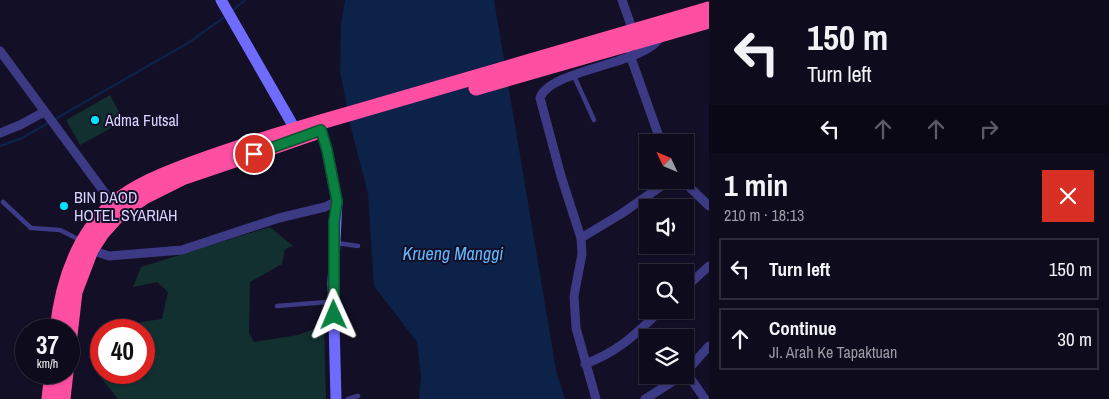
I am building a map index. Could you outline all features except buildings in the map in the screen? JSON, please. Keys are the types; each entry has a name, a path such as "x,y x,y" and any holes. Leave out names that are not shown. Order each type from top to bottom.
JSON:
{"highway":[{"path":"530,67 633,31 709,9"},
{"path":"59,319 64,286 113,204 131,191 171,172 295,129 316,127 530,67 660,36 709,21"},
{"path":"72,319 75,292 87,246 102,233 118,214 161,187 287,144 316,127"},
{"path":"49,399 51,384"},
{"path":"63,399 65,384"}],"street":[{"path":"622,0 633,31"},
{"path":"224,5 295,129"},
{"path":"596,399 576,328 574,296 582,254 581,238 561,176 540,98 547,87 652,46 658,42 660,36"},
{"path":"0,50 55,128 113,204"},
{"path":"630,55 658,134"},
{"path":"0,133 45,114"},
{"path":"316,127 327,150 337,201 339,243 330,303 336,399"},
{"path":"581,238 616,218 657,189"},
{"path":"691,189 709,206"},
{"path":"87,246 109,256 182,250 251,226 321,208 337,201"},
{"path":"694,280 709,266"},
{"path":"585,364 623,346 652,319"},
{"path":"694,364 709,346"},
{"path":"645,399 669,384"},
{"path":"693,384 705,399"}],"lane":[{"path":"574,76 594,120"},
{"path":"3,202 31,228 60,230 87,246"},
{"path":"339,243 358,246"},
{"path":"277,306 330,303"},
{"path":"348,399 358,396"}],"green space":[{"name":"Adma Futsal","path":"110,95 124,121 80,145 66,120"},
{"path":"270,227 293,246 285,249 282,264 250,282 249,333 254,342 298,335 324,325 326,399 118,399 106,384 155,384 155,320 162,319 168,292 157,282 133,287 141,267"}],"water":[{"name":"Krueng Manggi","path":"345,0 494,0 556,370 565,399 419,399 421,376 417,342 374,286 368,194 351,128 340,71 341,23"}],"waterway":[{"path":"232,11 245,0"},
{"path":"0,146 22,138 188,43 226,16"}],"place":[{"name":"Adma Futsal","path":"95,120"},
{"name":"BIN DAOD HOTEL SYARIAH","path":"64,206"}],"route":[{"path":"254,154 287,144 321,130 327,150 330,173 336,187 337,201 334,222 334,315"}]}
